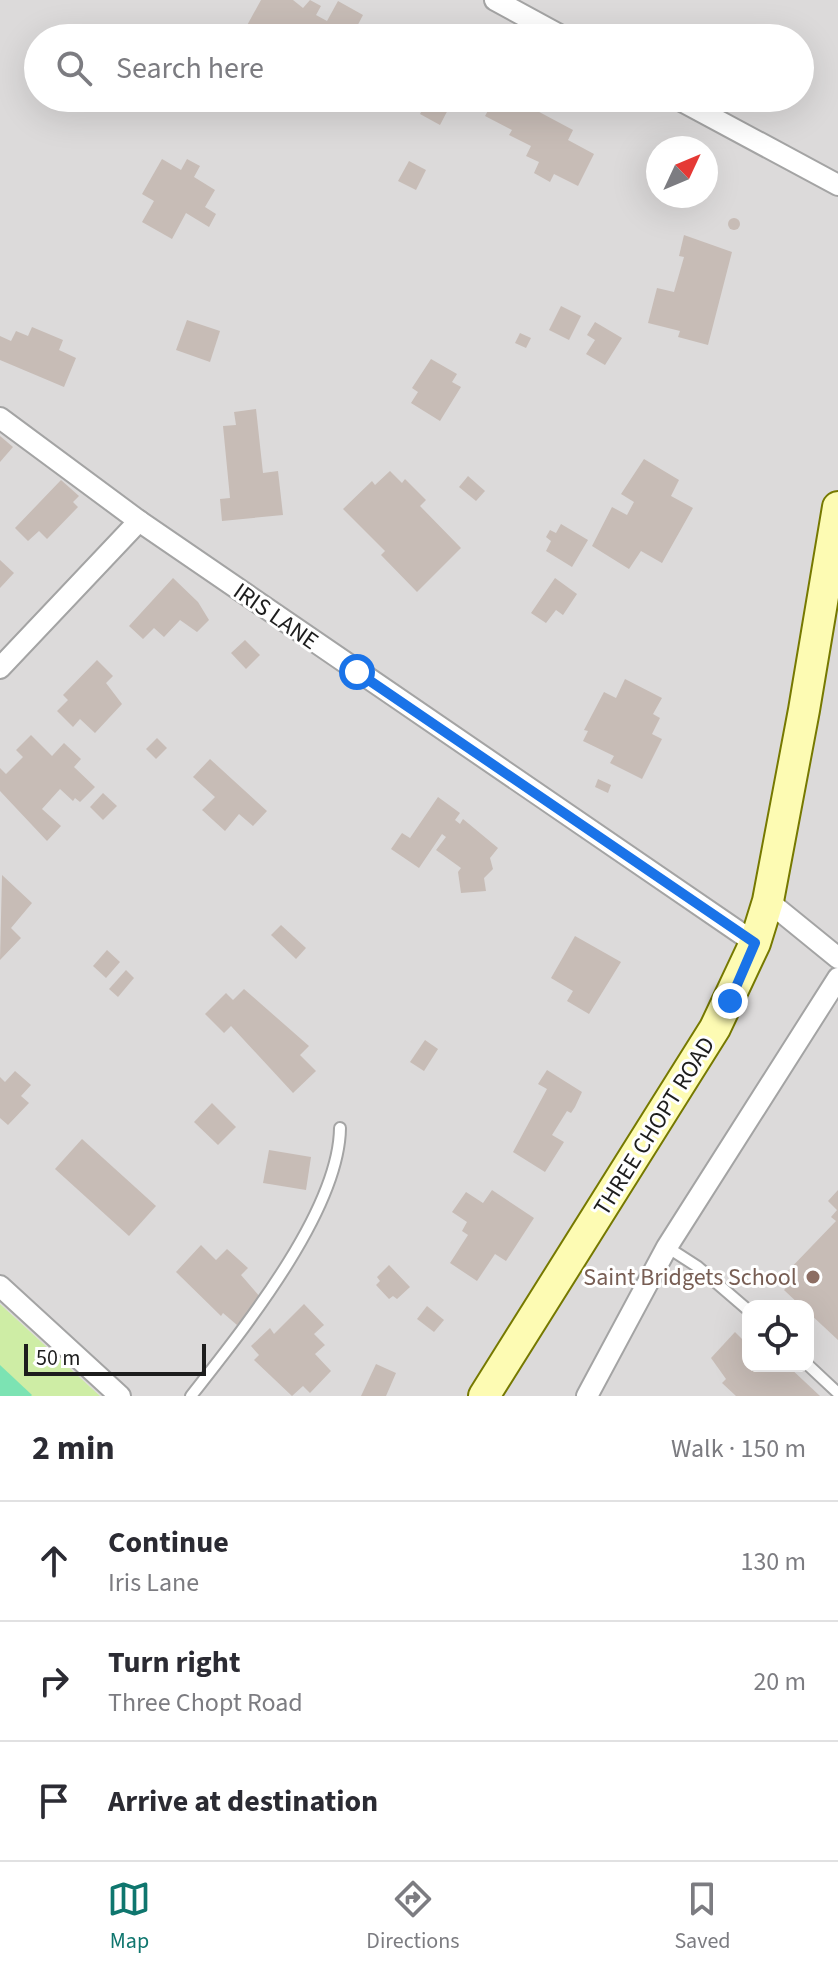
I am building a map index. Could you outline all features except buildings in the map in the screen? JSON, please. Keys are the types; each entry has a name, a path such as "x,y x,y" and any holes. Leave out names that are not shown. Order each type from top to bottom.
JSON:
{"main road":[{"name":"THREE CHOPT ROAD","path":"484,1396 703,1049 730,1001 755,943 768,901 838,507"}],"street":[{"path":"495,0 539,24"},
{"path":"702,112 838,185"},
{"name":"IRIS LANE","path":"0,418 139,521 755,943"},
{"path":"0,668 139,521"},
{"path":"768,901 838,958"},
{"path":"587,1396 667,1247 838,978"},
{"path":"0,1286 120,1396"}],"lane":[{"path":"191,1396 270,1293 297,1249 339,1150 340,1128"},
{"path":"667,1247 698,1267 742,1305"},
{"path":"814,1371 838,1393"}],"shaded area":[{"path":"0,0 838,0 838,1396 100,1396 0,1304"}],"green space":[{"path":"0,1304 100,1396 0,1396"},
{"path":"0,1365 32,1395 0,1396"}],"place":[{"name":"Saint Bridgets School","path":"813,1277"}],"route":[{"path":"357,672 755,943 730,1001"}]}
